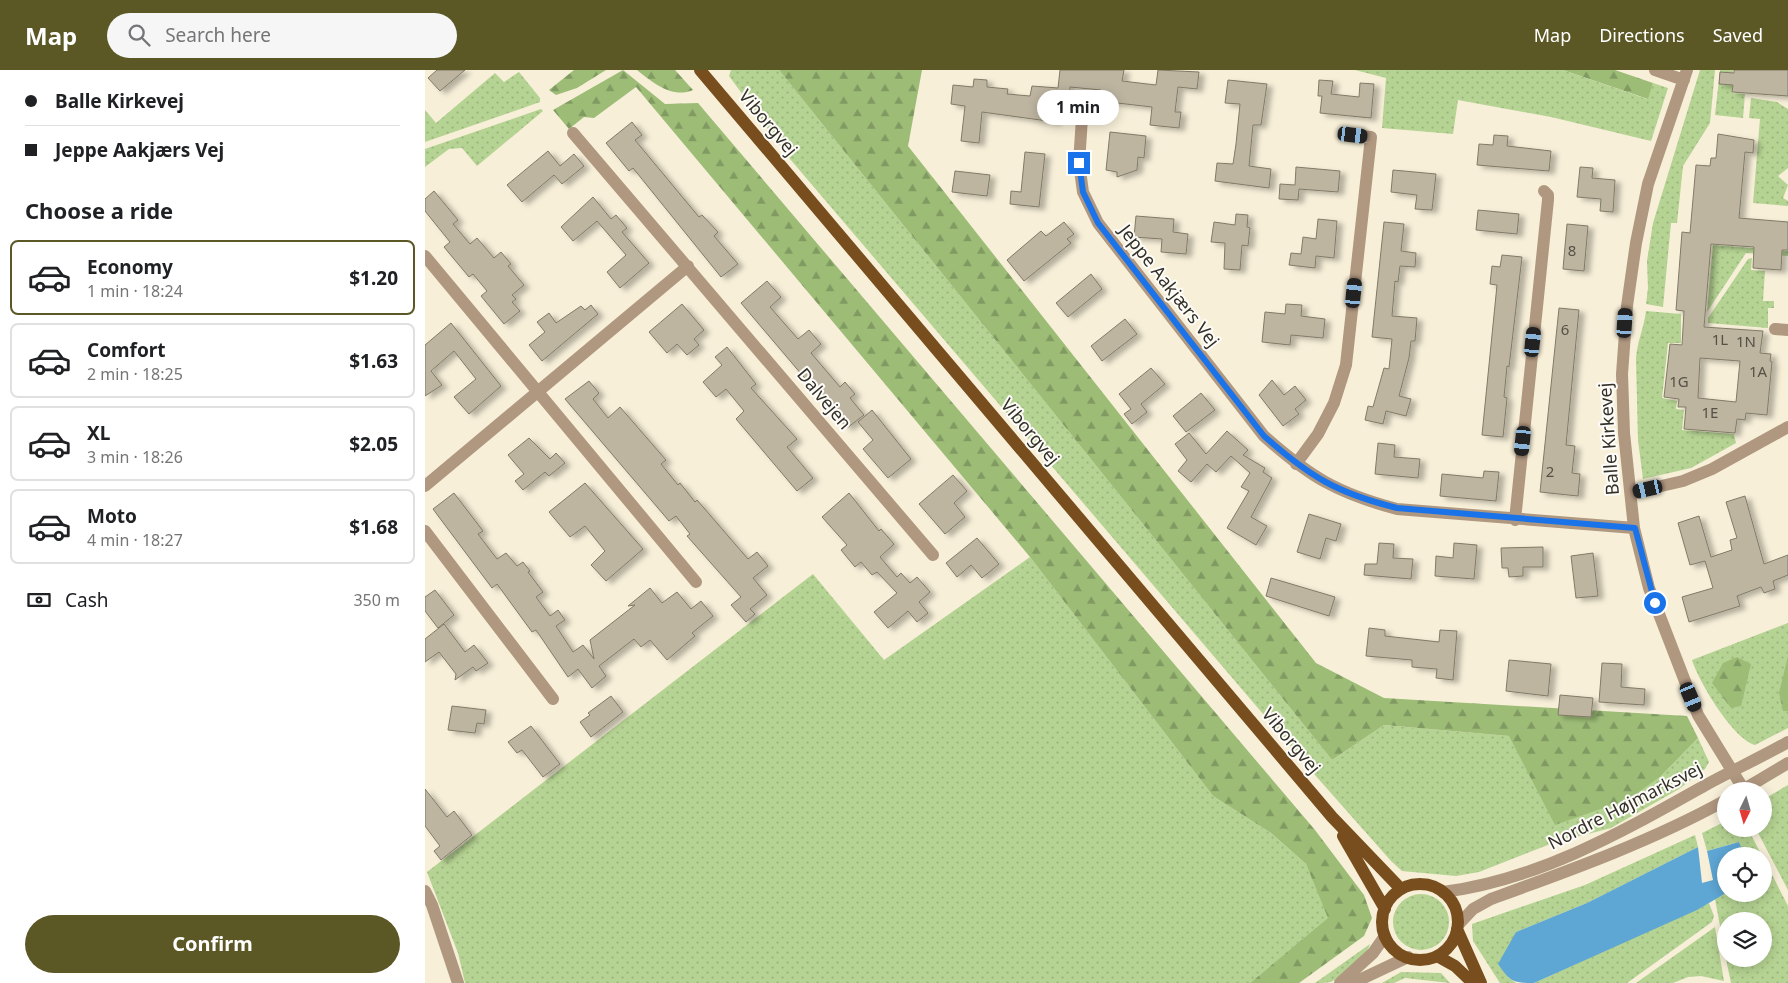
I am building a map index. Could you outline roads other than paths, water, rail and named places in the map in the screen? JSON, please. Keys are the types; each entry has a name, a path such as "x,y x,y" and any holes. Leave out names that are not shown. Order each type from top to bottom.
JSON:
{"main road":[{"name":"Viborgvej","path":"700,70 1332,817 1401,889"},
{"name":"Viborgvej","path":"1332,817 1385,909"},
{"path":"1458,927 1453,942 1437,956 1421,960 1407,958 1398,953 1385,936 1383,923 1385,909 1394,895 1401,889 1421,884 1431,886 1443,892 1455,906 1458,927 1481,983"},
{"path":"1437,956 1455,966 1473,983"}],"street":[{"path":"1655,70 1685,75"},
{"name":"Balle Kirkevej","path":"1685,75 1648,184 1628,295 1622,374 1624,433 1635,528 1649,588 1698,715 1738,782"},
{"name":"Jeppe Aakjærs Vej","path":"1099,119 1082,118 1079,163 1083,192 1098,223 1264,436 1297,464 1329,485 1360,499 1397,508 1515,520 1635,528"},
{"name":"Dalvejen","path":"573,132 933,554"},
{"path":"1297,464 1319,434 1334,403 1346,365 1371,137 1353,135"},
{"path":"1515,520 1548,200 1548,195 1544,191"},
{"path":"425,256 696,582"},
{"path":"425,486 688,266"},
{"path":"1775,329 1788,330"},
{"path":"1631,493 1683,481 1712,470 1788,427"},
{"path":"425,531 553,699"},
{"name":"Nordre Højmarksvej","path":"1443,892 1499,881 1554,862 1636,824 1788,742"},
{"path":"1756,782 1788,763"},
{"name":"Nordre Højmarksvej","path":"1458,927 1473,909 1491,899 1630,846 1717,805"},
{"path":"425,891 429,907 458,983"},
{"path":"1340,983 1373,953 1385,936"},
{"path":"1353,983 1407,958"}],"water":[{"path":"1739,842 1741,847 1721,847"},
{"path":"1698,847 1702,883 1713,880 1707,851 1717,848 1717,898 1697,910 1534,983 1512,980 1498,964 1516,932 1587,903"}]}
